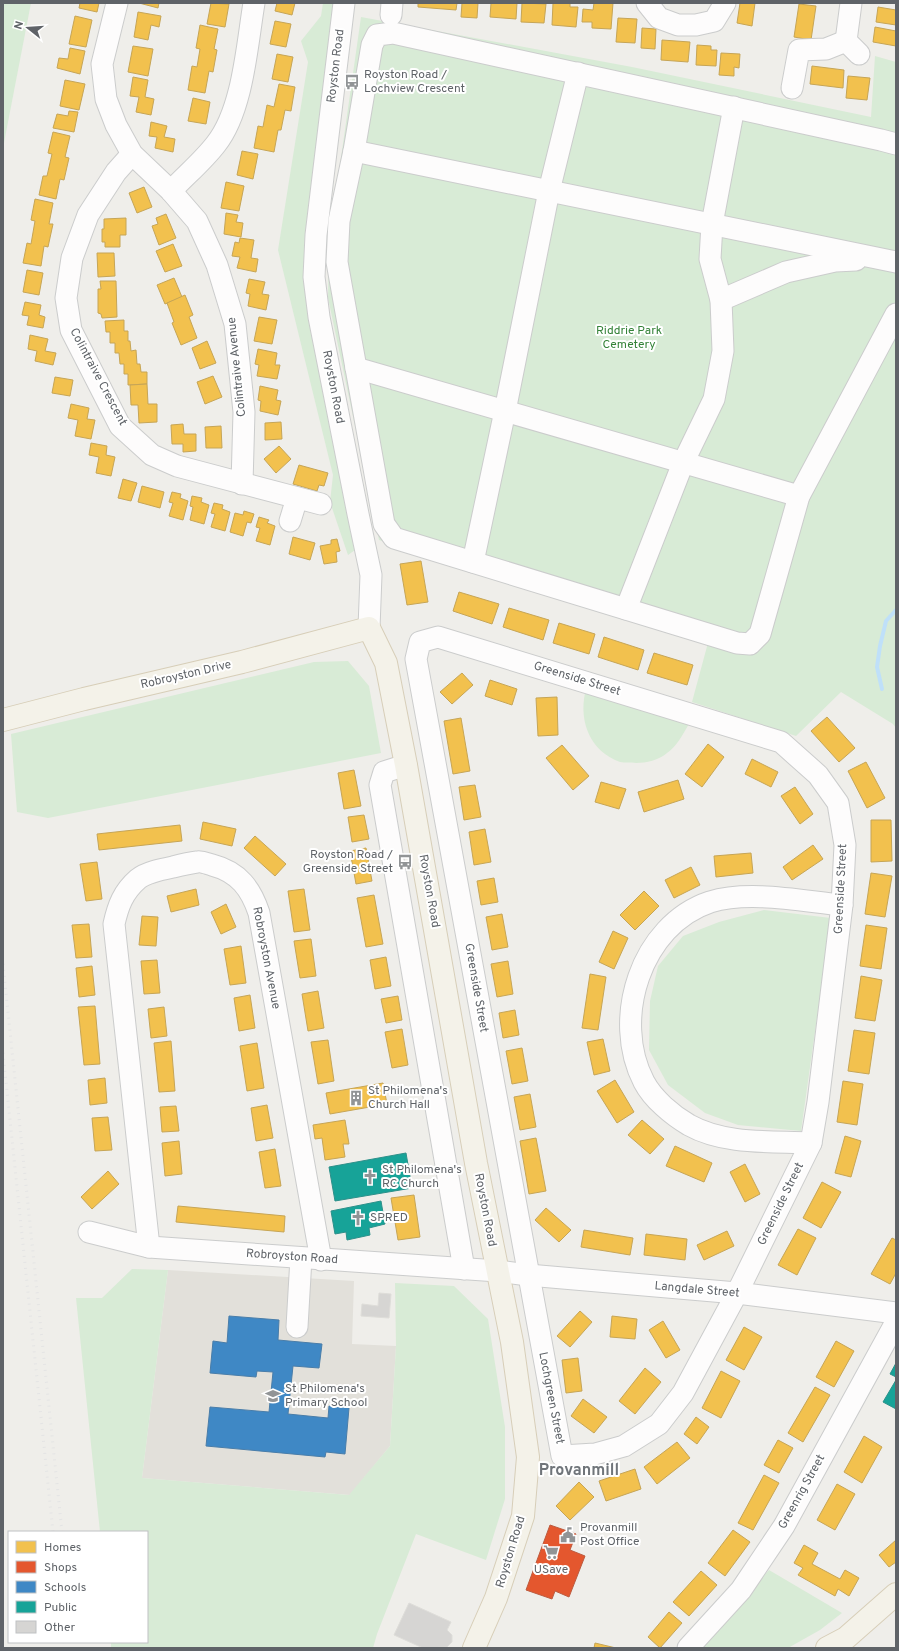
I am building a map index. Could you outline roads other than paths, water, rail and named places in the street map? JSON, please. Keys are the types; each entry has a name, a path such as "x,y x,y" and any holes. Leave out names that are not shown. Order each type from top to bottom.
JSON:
{"main road":[{"name":"Robroyston Drive","path":"3,720 91,697 242,662 369,628"},
{"name":"Royston Road","path":"369,628 386,664 406,765 476,1163 512,1342 528,1457 523,1516 496,1598 474,1648"},
{"path":"827,1648 846,1638 896,1594"}],"street":[{"name":"Colintraive Avenue","path":"117,3 102,64 106,99 116,125 132,154 171,190 197,221 217,265 235,324 244,412 242,484"},
{"path":"171,190 216,144 234,111 254,3"},
{"name":"Royston Road","path":"344,3 316,235 314,277 319,317 358,514 372,576 369,628"},
{"path":"647,3 659,18 678,24 696,25 714,20 726,3"},
{"path":"792,88 799,50 853,48 851,3"},
{"path":"896,144 734,107 393,33 378,35 372,45 354,151 339,221 337,262 384,524 394,538 737,643 750,644 760,634 799,496 896,314"},
{"path":"473,562 549,191 578,73"},
{"path":"626,609 683,463 714,399 723,351 721,300 710,259 712,224 734,107"},
{"path":"354,151 888,260"},
{"name":"Colintraive Crescent","path":"132,154 116,172 88,215 72,258 66,298 71,330 120,426 152,455 177,466 321,504"},
{"path":"721,300 786,272 835,261 888,260"},
{"path":"356,368 799,496"},
{"path":"290,521 297,498"},
{"name":"Greenside Street","path":"528,1275 416,659 420,642 438,637 780,742 818,775 838,803 845,845 842,905 818,1102 811,1143 737,1293"},
{"path":"406,765 384,772 380,786 464,1269"},
{"name":"Robroyston Avenue","path":"149,1247 114,924 118,905 128,889 139,878 163,869 199,862 220,867 235,875 244,883 254,897 259,913 311,1259 297,1327"},
{"path":"811,1143 736,1140 713,1134 690,1125 674,1114 660,1103 644,1082 635,1059 631,1036 631,1009 637,982 653,946 672,925 695,908 711,902 738,896 842,905"},
{"name":"Robroyston Road","path":"89,1232 149,1247 311,1259 498,1270"},
{"name":"Langdale Street","path":"498,1270 528,1275 737,1293 896,1313"},
{"name":"Lochgreen Street","path":"528,1275 562,1456 595,1454 624,1446 659,1424 683,1393 737,1293"},
{"name":"Greenrig Street","path":"688,1648 741,1590 784,1526 896,1322"}],"waterway":[{"path":"882,689 877,667 880,646 886,621 896,610"}],"railway":[{"path":"3,964 62,1531"},
{"path":"3,1053 53,1531"},
{"path":"64,1643 65,1648"},
{"path":"74,1643 74,1648"}],"place":[{"name":"Royston Road / Lochview Crescent","path":"352,82"},
{"name":"Royston Road / Greenside Street","path":"405,862"},
{"name":"St Philomena's Church Hall","path":"356,1098"},
{"name":"St Philomena's RC Church","path":"370,1177"},
{"name":"SPRED","path":"358,1218"},
{"name":"St Philomena's Primary School","path":"273,1396"},
{"name":"Provanmill Post Office","path":"568,1535"},
{"name":"USave","path":"551,1552"}],"district":[{"name":"Provanmill","path":"579,1471"}],"park label":[{"name":"Riddrie Park Cemetery","path":"629,338"}]}
